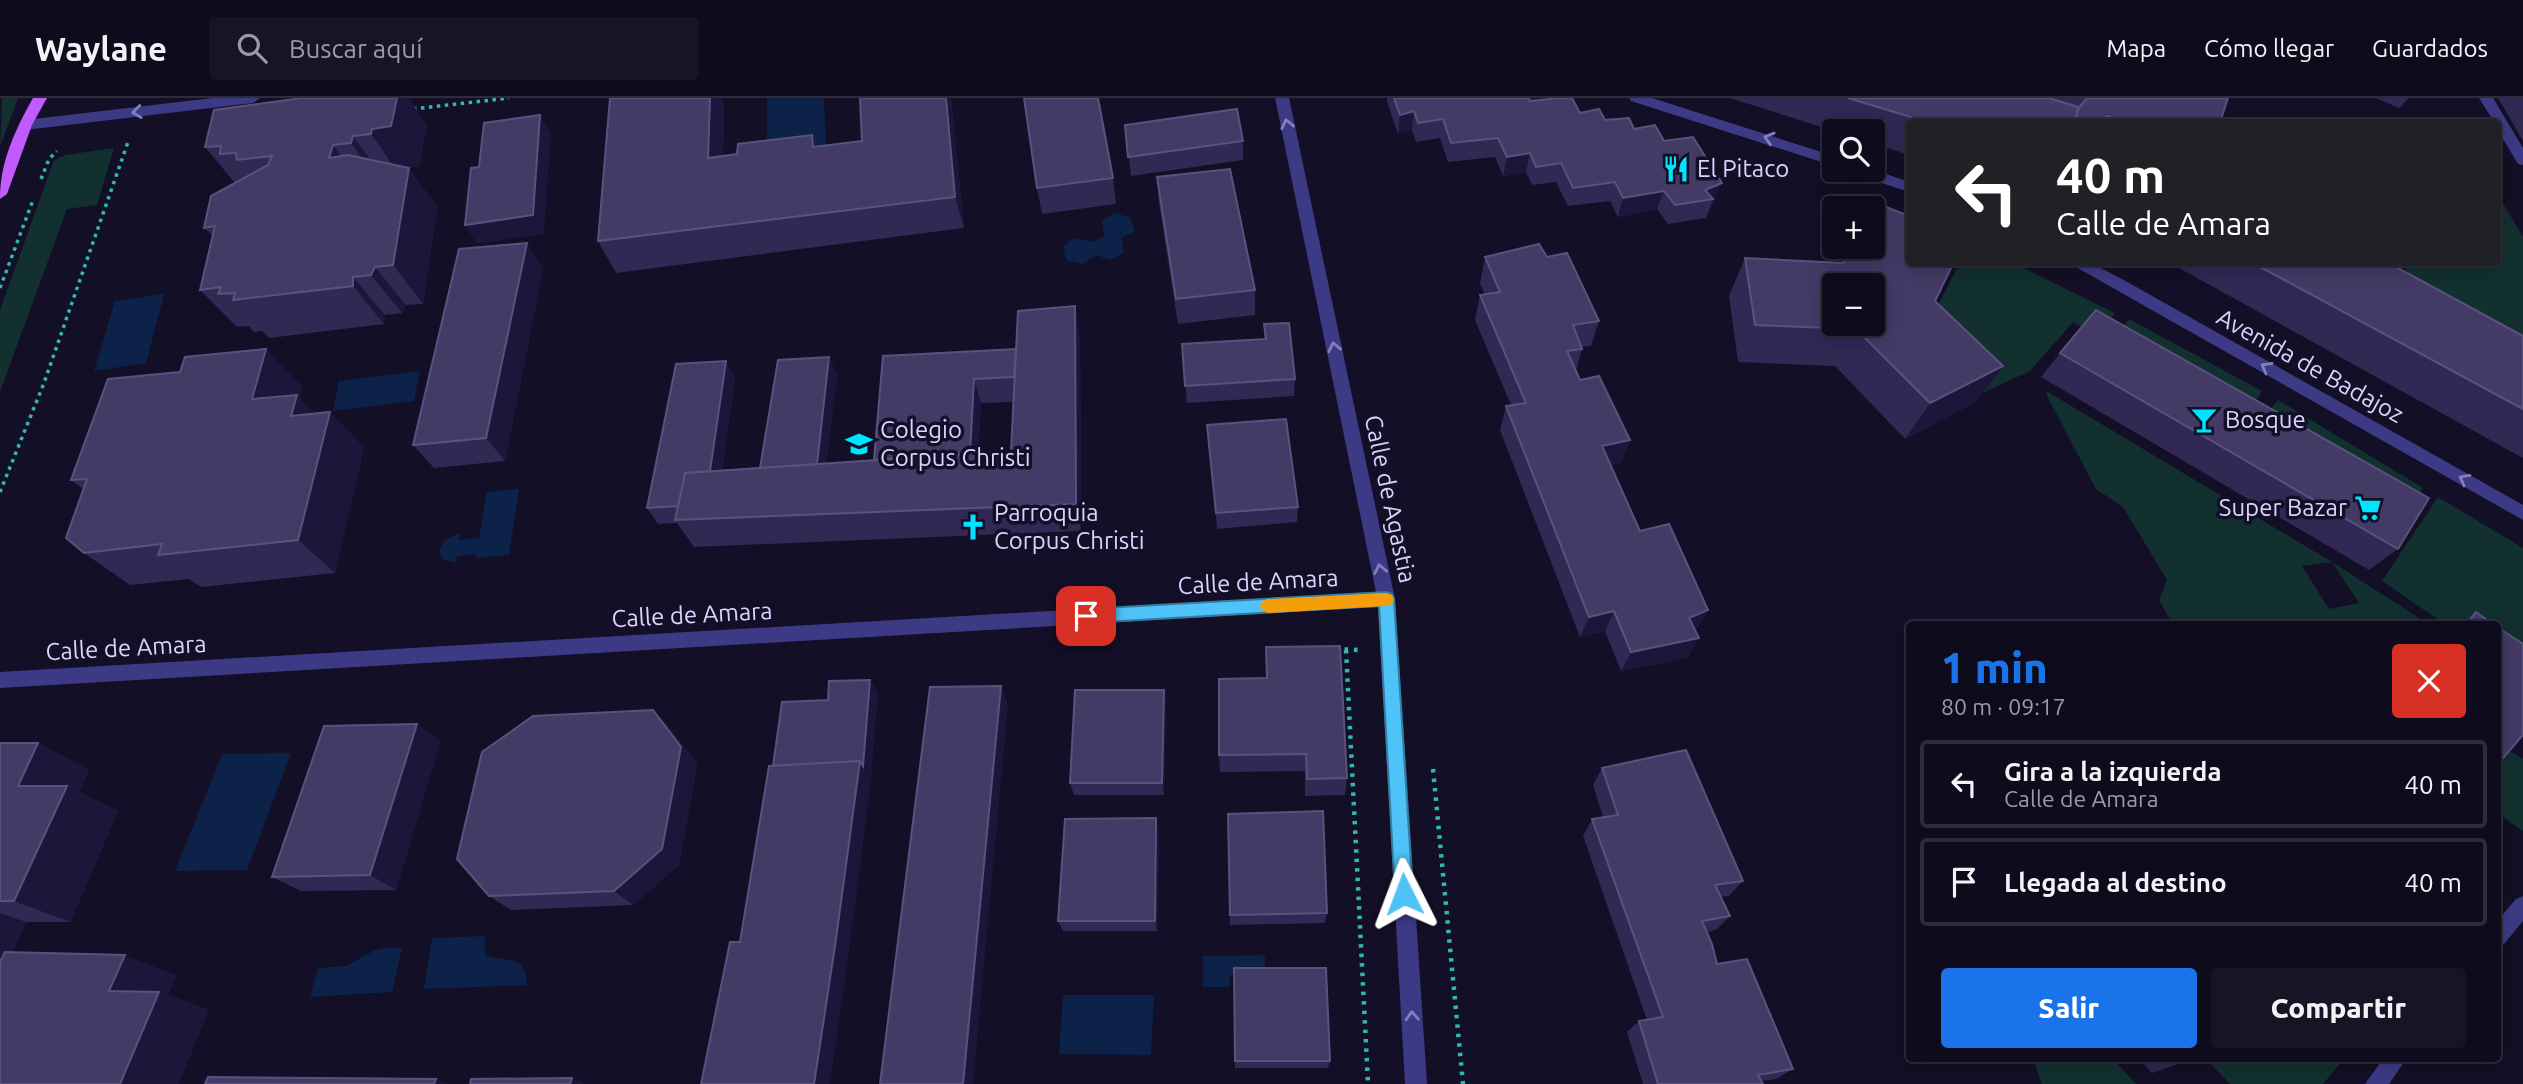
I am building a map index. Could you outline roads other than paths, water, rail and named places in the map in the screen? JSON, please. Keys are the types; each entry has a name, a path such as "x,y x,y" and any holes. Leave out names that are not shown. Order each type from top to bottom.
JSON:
{"main road":[{"path":"0,194 25,125 40,98"}],"street":[{"path":"25,125 253,98"},
{"name":"Calle de Agastia","path":"1282,98 1386,599 1416,1084"},
{"path":"1636,98 1822,157"},
{"path":"2486,98 2499,119"},
{"path":"2501,123 2523,160"},
{"path":"1885,179 1906,186"},
{"name":"Avenida de Badajoz","path":"2082,266 2117,283 2523,513"},
{"name":"Calle de Amara","path":"0,680 1386,599"},
{"path":"2501,932 2523,906"},
{"path":"2376,1084 2394,1062"}],"water":[{"path":"767,98 824,98 826,149 767,156"},
{"path":"1114,213 1130,217 1135,231 1121,238 1124,252 1111,260 1096,255 1083,264 1066,260 1063,246 1075,238 1092,242 1104,236 1102,221"},
{"path":"164,294 146,363 94,371 115,301"},
{"path":"420,371 414,401 333,411 339,381"},
{"path":"519,489 509,555 476,558 476,554 457,556 456,563 443,560 439,551 445,540 460,533 459,540 479,538 487,492"},
{"path":"291,753 247,870 175,871 222,754"},
{"path":"485,936 485,955 519,963 526,975 527,985 424,989 432,938"},
{"path":"390,947 402,948 392,992 310,997 318,968 347,966 373,951"},
{"path":"1265,955 1265,970 1238,969 1230,977 1229,987 1203,987 1203,956"},
{"path":"1063,995 1154,995 1151,1055 1059,1054"}],"place":[{"name":"El Pitaco","path":"1676,169"},
{"name":"Bosque","path":"2204,420"},
{"name":"Colegio Corpus Christi","path":"859,444"},
{"name":"Super Bazar","path":"2368,508"},
{"name":"Parroquia Corpus Christi","path":"973,527"}]}
